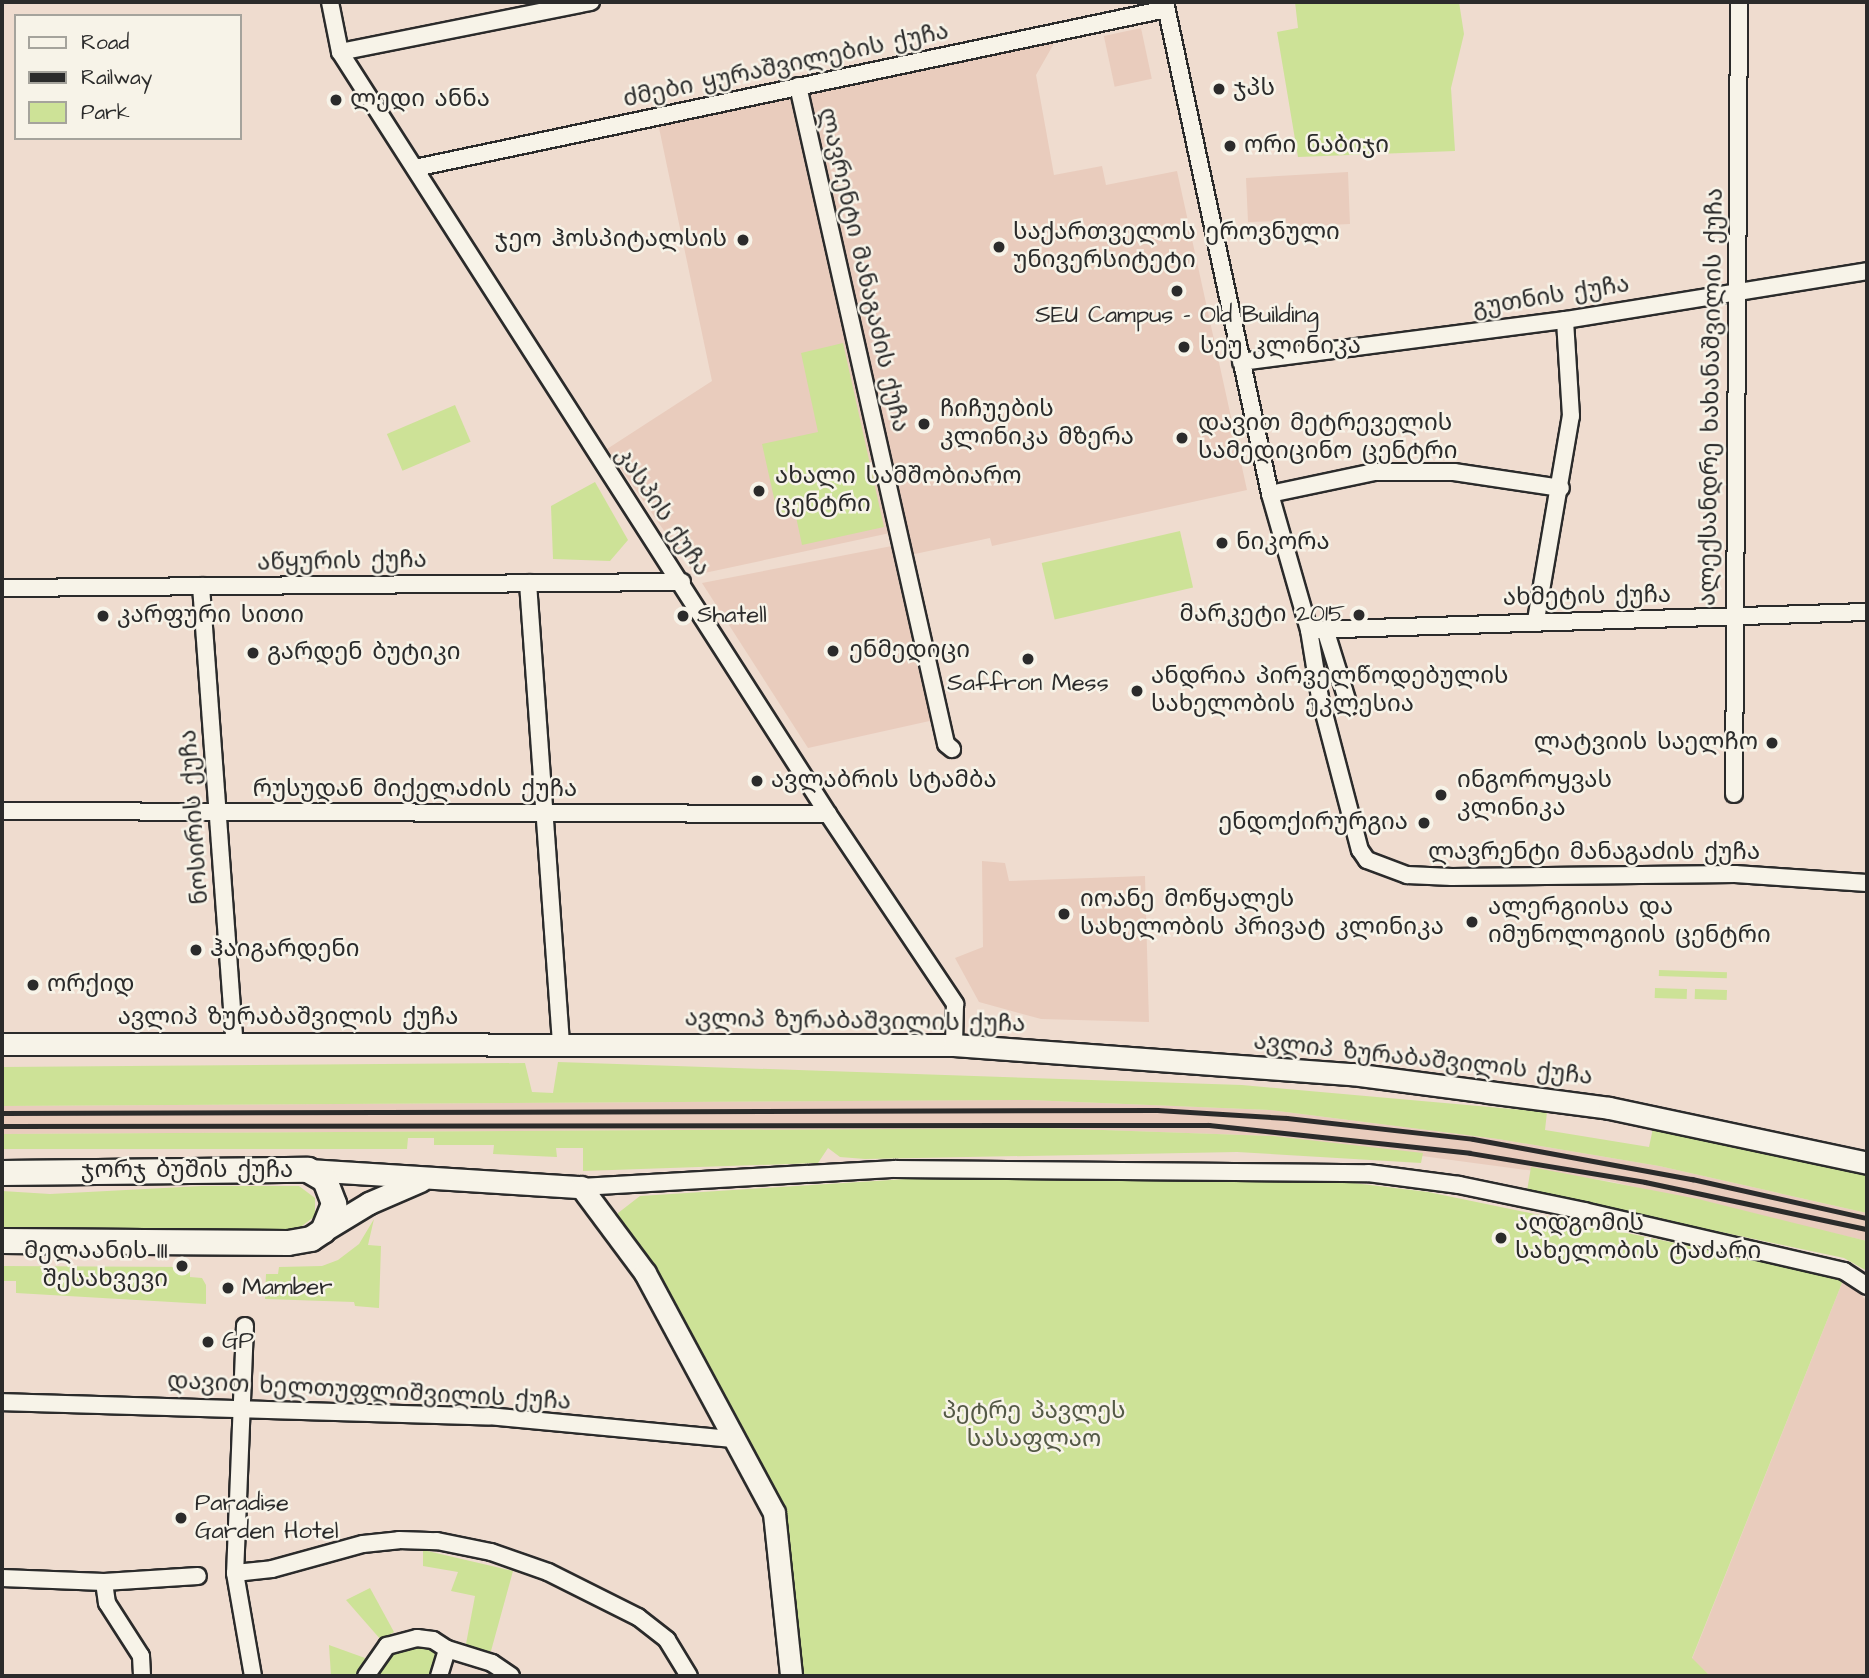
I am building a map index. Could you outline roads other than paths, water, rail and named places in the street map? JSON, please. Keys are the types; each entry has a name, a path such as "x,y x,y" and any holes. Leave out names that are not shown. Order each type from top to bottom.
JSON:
{"main road":[{"name":"ჯორჯ ბუშის ქუჩა","path":"7,1172 307,1170 325,1180 333,1197 334,1213 323,1231"},
{"path":"2,1241 288,1243 311,1239 323,1231"}],"street":[{"name":"კასპის ქუჩა","path":"330,2 340,52 682,582 828,814 955,1004 954,1045"},
{"path":"340,52 591,2"},
{"name":"ალექსანდრე ხახანაშვილის ქუჩა","path":"1734,794 1733,616 1739,2"},
{"path":"1166,5 1270,494 1317,629 1349,706"},
{"name":"ძმები ყურაშვილების ქუჩა","path":"415,168 1166,5"},
{"name":"ლავრენტი მანაგაძის ქუჩა","path":"798,86 946,744 952,749"},
{"name":"გუთნის ქუჩა","path":"1241,362 1565,320 1736,290 1867,271"},
{"path":"1536,620 1561,488 1571,416 1565,320"},
{"path":"1270,494 1374,472 1454,472 1561,488"},
{"name":"აწყურის ქუჩა","path":"2,588 682,582"},
{"path":"528,583 561,1045"},
{"name":"ნოსირის ქუჩა","path":"201,586 235,1044"},
{"name":"ახმეტის ქუჩა","path":"1317,629 1536,620 1867,612"},
{"name":"ლავრენტი მანაგაძის ქუჩა","path":"1317,629 1320,698 1360,850 1382,869 1452,877 1735,873 1867,883"},
{"name":"რუსუდან მიქელაძის ქუჩა","path":"2,811 828,814"},
{"name":"ავლიპ ზურაბაშვილის ქუჩა","path":"2,1044 954,1045 1352,1074 1447,1086 1609,1108 1867,1163"},
{"path":"307,1170 376,1172 422,1180 581,1187 895,1169 1290,1169 1368,1173 1459,1185 1584,1211 1844,1271 1867,1286"},
{"path":"323,1231 369,1203 422,1180"},
{"path":"581,1187 645,1273 774,1513 779,1531 791,1676"},
{"path":"245,1326 239,1406 236,1573 253,1676"},
{"name":"დავით ხელთუფლიშვილის ქუჩა","path":"2,1402 239,1406 488,1416 733,1439"},
{"path":"236,1573 272,1570 363,1544 399,1540 437,1541 491,1552 548,1572 638,1617 667,1640 689,1676"},
{"path":"2,1578 104,1582 198,1576"},
{"path":"104,1582 107,1603 141,1656 142,1676"},
{"path":"366,1676 376,1655 400,1641 433,1640 447,1649 492,1663 511,1676"},
{"path":"439,1676 447,1649"}],"railway":[{"path":"2,1113 1157,1110 1287,1118 1473,1139 1692,1179 1867,1218"},
{"path":"2,1126 1209,1125 1470,1153 1645,1182 1867,1229"}],"place":[{"name":"ჯპს","path":"1219,89"},
{"name":"ლედი ანნა","path":"336,100"},
{"name":"ორი ნაბიჯი","path":"1230,146"},
{"name":"ჯეო ჰოსპიტალსის","path":"743,240"},
{"name":"საქართველოს ეროვნული უნივერსიტეტი","path":"999,247"},
{"name":"SEU Campus - Old Building","path":"1177,291"},
{"name":"სეუ კლინიკა","path":"1184,347"},
{"name":"ჩიჩუების კლინიკა მზერა","path":"924,424"},
{"name":"დავით მეტრეველის სამედიცინო ცენტრი","path":"1182,438"},
{"name":"ახალი სამშობიარო ცენტრი","path":"759,491"},
{"name":"ნიკორა","path":"1222,543"},
{"name":"მარკეტი 2015","path":"1359,615"},
{"name":"კარფური სითი","path":"103,616"},
{"name":"Shatell","path":"683,616"},
{"name":"ენმედიცი","path":"833,651"},
{"name":"გარდენ ბუტიკი","path":"253,653"},
{"name":"Saffron Mess","path":"1028,659"},
{"name":"ანდრია პირველწოდებულის სახელობის ეკლესია","path":"1137,691"},
{"name":"ლატვიის საელჩო","path":"1772,743"},
{"name":"ავლაბრის სტამბა","path":"757,781"},
{"name":"ინგოროყვას კლინიკა","path":"1441,795"},
{"name":"ენდოქირურგია","path":"1424,823"},
{"name":"იოანე მოწყალეს სახელობის პრივატ კლინიკა","path":"1064,914"},
{"name":"ალერგიისა და იმუნოლოგიის ცენტრი","path":"1472,922"},
{"name":"ჰაიგარდენი","path":"196,950"},
{"name":"ორქიდ","path":"33,985"},
{"name":"აღდგომის სახელობის ტაძარი","path":"1501,1238"},
{"name":"მელაანის III შესახვევი","path":"182,1266"},
{"name":"Mamber","path":"228,1288"},
{"name":"GP","path":"208,1342"},
{"name":"Paradise Garden Hotel","path":"181,1518"}],"park label":[{"name":"პეტრე პავლეს სასაფლაო","path":"1034,1426"}]}
